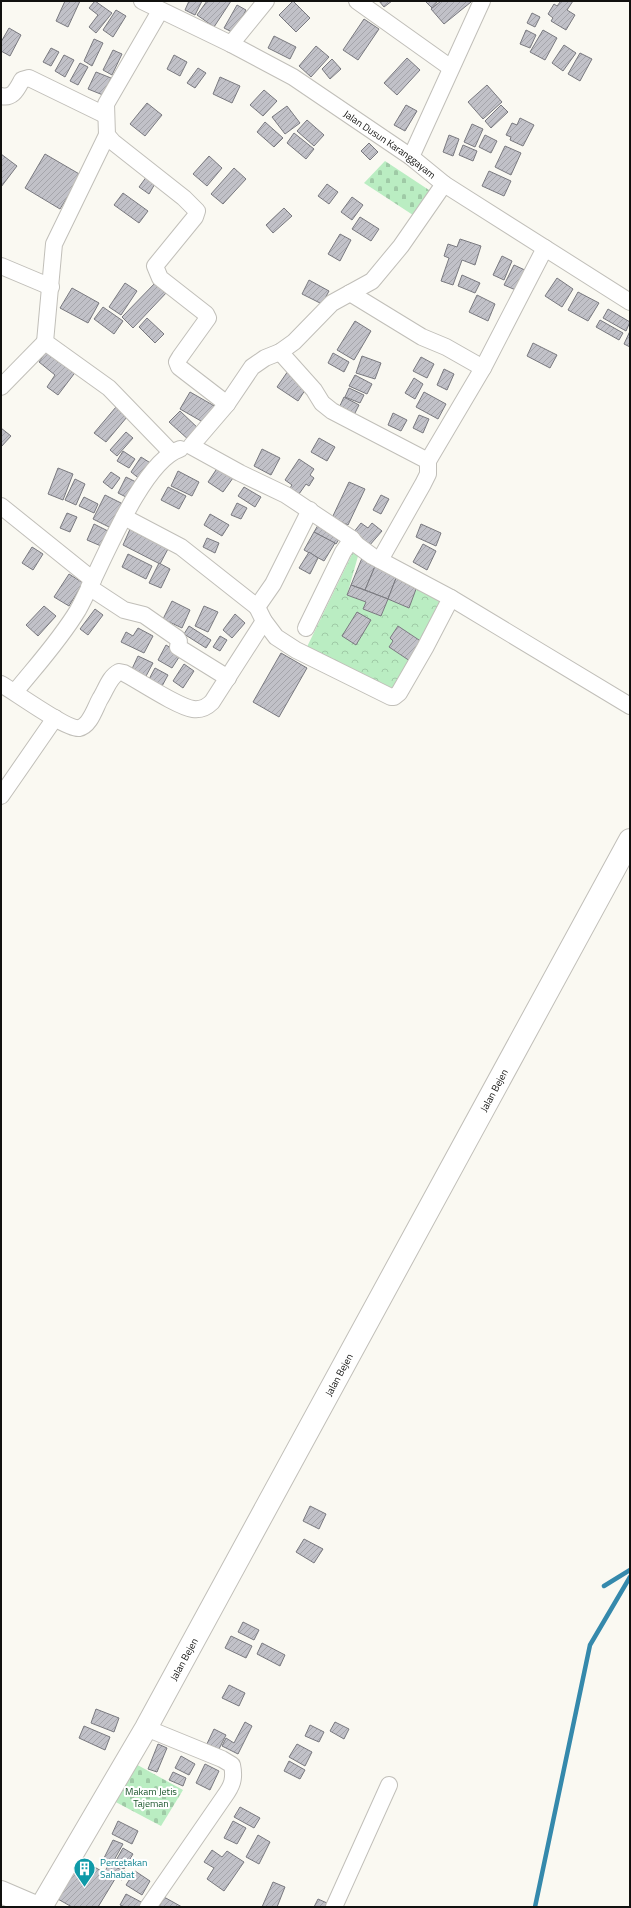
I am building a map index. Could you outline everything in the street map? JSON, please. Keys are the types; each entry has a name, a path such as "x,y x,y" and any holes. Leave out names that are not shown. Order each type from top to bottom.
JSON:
{"street":[{"path":"231,44 266,1"},
{"path":"357,1 451,68"},
{"path":"411,157 482,1"},
{"path":"1,387 45,342 54,244 107,135 105,115 106,104 150,4"},
{"name":"Jalan Dusun Karanggayam","path":"150,4 293,76 411,157 444,184 630,302"},
{"path":"2,98 10,96 15,92 22,80 29,78 105,115"},
{"path":"107,135 113,142 197,210 195,217 155,266 160,278 206,314 208,318 177,362 179,367 227,404"},
{"path":"15,692 67,627 91,584 124,517 152,471 171,452 191,446 227,404 252,367 265,358 280,352 294,342 332,303 372,280 401,246 444,184"},
{"path":"380,560 426,479 428,474 428,460 483,368 545,248"},
{"path":"1,266 51,287"},
{"path":"350,294 422,338 446,347 483,368"},
{"path":"45,342 109,388 171,452"},
{"path":"280,352 314,390 322,403 332,411 428,460"},
{"path":"191,446 240,473 286,495 352,539 357,545 380,560 451,598 630,706"},
{"path":"1,506 91,584 124,610 144,615 177,638 179,641 178,647 228,678"},
{"path":"1,684 55,718 72,727 79,728 86,724 110,681 119,672 124,673 178,704 193,710 208,706 228,678 261,614 273,584 310,510"},
{"path":"124,517 181,547 261,614 276,637 296,650 390,697 394,697 398,693 425,648 451,598"},
{"path":"306,628 343,552 352,539"},
{"path":"1,796 55,718"},
{"name":"Jalan Bejen","path":"41,1907 146,1728 630,840"},
{"path":"146,1728 222,1759 232,1765 234,1777 232,1786 148,1907"},
{"path":"334,1907 390,1785"},
{"path":"1,1892 36,1907"}],"green space":[{"path":"385,161 432,192 416,217 364,183"},
{"path":"356,546 360,549 347,595 366,602 363,609 381,616 388,599 409,607 419,581 445,600 422,642 398,626 390,638 393,641 389,647 410,661 393,694 305,651"},
{"name":"Makam Jetis Tajeman","path":"132,1762 183,1790 161,1826 110,1799"}],"building":[{"path":"65,1 80,1 68,27 56,21"},
{"path":"95,1 112,13 96,33 89,27 98,15 89,8"},
{"path":"189,1 202,1 195,15 185,10"},
{"path":"207,1 231,1 214,27 197,15"},
{"path":"293,1 310,18 296,32 279,15"},
{"path":"379,1 392,1 384,7"},
{"path":"425,1 438,1 432,8"},
{"path":"441,1 471,2 444,24 431,9"},
{"path":"561,1 573,1 567,10 575,15 566,30 551,21 553,18 548,14 554,4 557,6"},
{"path":"237,5 246,10 234,33 224,28"},
{"path":"116,10 126,16 113,37 103,30"},
{"path":"532,13 540,17 535,27 527,23"},
{"path":"364,19 379,29 358,60 343,50"},
{"path":"9,28 21,35 10,56 1,51 1,42"},
{"path":"526,30 536,35 530,48 520,44"},
{"path":"543,30 557,38 545,60 530,52"},
{"path":"274,36 296,47 290,59 268,48"},
{"path":"94,39 103,43 92,66 84,61"},
{"path":"564,45 576,53 563,71 552,63"},
{"path":"316,46 329,57 311,77 299,66"},
{"path":"51,48 59,52 51,66 43,62"},
{"path":"113,50 122,54 112,75 103,70"},
{"path":"580,53 592,59 580,81 568,74"},
{"path":"64,55 74,60 65,77 55,71"},
{"path":"174,55 187,62 180,76 167,69"},
{"path":"407,58 420,70 397,95 384,83"},
{"path":"332,59 341,69 330,79 322,69"},
{"path":"80,63 88,67 78,85 70,81"},
{"path":"198,68 206,73 195,88 187,83"},
{"path":"96,72 111,78 103,95 88,89"},
{"path":"220,77 240,86 232,103 213,94"},
{"path":"487,85 502,102 483,119 468,102"},
{"path":"264,90 277,101 263,116 250,105"},
{"path":"147,103 162,115 145,136 130,124"},
{"path":"406,105 417,111 405,131 394,125"},
{"path":"501,105 508,112 491,128 485,121"},
{"path":"287,106 300,123 285,134 272,117"},
{"path":"520,118 534,125 523,146 510,140 511,137 506,135 512,123 517,125"},
{"path":"307,120 324,135 314,146 297,131"},
{"path":"265,122 283,138 274,147 257,132"},
{"path":"472,124 483,129 475,147 464,142"},
{"path":"294,133 314,149 306,159 287,143"},
{"path":"449,135 459,139 453,156 443,152"},
{"path":"485,135 497,141 491,153 479,147"},
{"path":"369,143 378,152 370,160 361,151"},
{"path":"463,145 477,151 473,161 459,155"},
{"path":"505,146 521,153 511,175 495,167"},
{"path":"1,154 17,166 1,187"},
{"path":"45,154 81,175 60,209 25,188"},
{"path":"209,156 222,168 207,186 193,174"},
{"path":"234,168 246,179 223,204 211,194"},
{"path":"489,171 511,181 504,196 482,186"},
{"path":"147,176 156,182 149,194 139,187"},
{"path":"327,184 338,192 329,204 318,196"},
{"path":"123,193 148,211 139,223 114,205"},
{"path":"352,197 363,205 352,220 341,212"},
{"path":"284,208 292,216 273,233 266,225"},
{"path":"360,217 379,229 371,241 352,229"},
{"path":"340,234 351,240 340,261 328,254"},
{"path":"460,239 481,246 475,265 462,260 453,285 441,281 449,258 444,256 448,244 457,247"},
{"path":"502,256 512,261 504,280 493,275"},
{"path":"514,265 527,271 518,291 504,285"},
{"path":"462,275 480,283 475,293 458,286"},
{"path":"557,278 573,289 562,307 545,296"},
{"path":"309,280 329,291 322,304 302,294"},
{"path":"157,281 168,291 133,328 122,317"},
{"path":"125,283 137,291 121,315 109,307"},
{"path":"72,288 99,303 88,323 60,308"},
{"path":"578,292 599,303 588,321 568,310"},
{"path":"477,295 495,304 488,321 469,312"},
{"path":"103,307 123,321 114,334 94,319"},
{"path":"608,309 630,322 626,331 603,318"},
{"path":"147,318 164,334 155,343 139,327"},
{"path":"600,320 623,333 619,340 596,327"},
{"path":"355,321 371,331 354,360 337,350"},
{"path":"630,331 630,347 624,344"},
{"path":"533,343 557,355 550,368 527,356"},
{"path":"48,349 77,370 58,395 47,387 55,375 39,362"},
{"path":"333,353 349,362 344,372 328,363"},
{"path":"362,356 381,363 375,379 356,373"},
{"path":"421,357 434,364 427,378 413,371"},
{"path":"444,369 454,374 447,390 437,385"},
{"path":"288,371 309,384 298,401 277,387"},
{"path":"355,375 372,384 367,394 349,386"},
{"path":"414,378 423,384 415,399 405,393"},
{"path":"349,388 364,395 360,403 345,397"},
{"path":"190,392 218,408 208,425 180,409"},
{"path":"424,392 446,404 438,419 416,407"},
{"path":"344,397 359,405 353,417 338,410"},
{"path":"116,407 127,417 106,442 94,433"},
{"path":"180,411 200,430 190,441 169,422"},
{"path":"393,413 407,420 401,431 388,425"},
{"path":"419,415 429,419 423,433 413,428"},
{"path":"1,428 11,436 1,447"},
{"path":"126,432 133,438 117,456 110,450"},
{"path":"319,438 335,447 327,461 311,452"},
{"path":"262,449 280,458 271,475 254,466"},
{"path":"123,451 135,459 129,468 117,461"},
{"path":"141,457 152,464 141,480 131,472"},
{"path":"299,459 314,469 310,475 314,478 309,486 306,484 299,494 290,488 292,485 285,480"},
{"path":"218,467 233,478 223,492 208,482"},
{"path":"58,468 73,474 63,500 48,494"},
{"path":"178,471 199,482 192,496 171,486"},
{"path":"111,472 120,478 112,489 103,482"},
{"path":"126,477 140,484 132,500 118,493"},
{"path":"75,479 85,484 76,505 65,500"},
{"path":"349,482 365,489 348,525 332,518"},
{"path":"168,487 186,496 179,509 161,500"},
{"path":"244,487 261,497 255,507 238,496"},
{"path":"105,495 123,504 111,528 93,519"},
{"path":"381,495 389,499 381,514 373,510"},
{"path":"84,497 98,504 94,513 79,506"},
{"path":"237,503 247,508 241,519 231,515"},
{"path":"67,513 77,517 70,532 60,528"},
{"path":"210,514 229,525 222,536 204,525"},
{"path":"321,520 343,533 336,544 314,532"},
{"path":"361,523 368,528 372,523 382,531 369,546 353,533"},
{"path":"94,524 108,531 101,546 87,540"},
{"path":"421,524 441,533 436,546 416,537"},
{"path":"131,527 169,547 160,564 123,545"},
{"path":"314,532 335,543 324,561 304,550"},
{"path":"207,538 219,543 215,553 203,547"},
{"path":"423,544 436,551 427,570 413,562"},
{"path":"32,547 43,554 33,570 22,563"},
{"path":"309,552 318,558 310,574 299,568"},
{"path":"128,554 152,566 146,579 122,567"},
{"path":"362,558 376,564 365,590 351,585"},
{"path":"159,563 170,569 161,588 149,583"},
{"path":"376,564 398,573 388,599 365,590"},
{"path":"398,573 419,581 409,608 388,599"},
{"path":"69,574 83,583 69,606 54,597"},
{"path":"351,585 388,599 381,616 363,609 366,602 347,595"},
{"path":"172,601 190,610 182,628 163,619"},
{"path":"44,606 56,616 38,636 26,625"},
{"path":"204,606 218,612 208,632 195,626"},
{"path":"95,609 103,615 88,635 80,629"},
{"path":"357,612 371,620 356,645 342,636"},
{"path":"235,614 245,623 232,638 223,630"},
{"path":"189,626 211,640 206,648 184,634"},
{"path":"398,626 422,642 410,661 389,647 393,641 390,638"},
{"path":"138,628 153,636 144,653 121,642 126,632 133,636"},
{"path":"220,636 227,640 220,651 213,647"},
{"path":"166,645 181,654 172,668 158,660"},
{"path":"281,653 307,668 279,717 253,702"},
{"path":"138,656 153,663 145,678 131,671"},
{"path":"184,664 194,671 183,688 173,681"},
{"path":"155,668 168,675 161,688 148,681"},
{"path":"310,1506 326,1514 319,1529 303,1521"},
{"path":"304,1539 323,1549 314,1563 296,1552"},
{"path":"243,1622 259,1630 254,1640 238,1632"},
{"path":"231,1636 252,1646 246,1658 225,1648"},
{"path":"262,1643 285,1655 280,1666 257,1654"},
{"path":"229,1685 245,1693 239,1706 222,1698"},
{"path":"96,1709 119,1718 114,1732 91,1723"},
{"path":"245,1722 252,1726 238,1754 222,1746 226,1738 234,1743"},
{"path":"335,1722 349,1729 344,1739 330,1731"},
{"path":"310,1725 324,1732 319,1742 305,1736"},
{"path":"84,1726 110,1737 105,1750 79,1738"},
{"path":"214,1729 226,1735 217,1753 205,1748"},
{"path":"158,1744 167,1748 157,1772 148,1769"},
{"path":"297,1744 312,1752 305,1766 289,1757"},
{"path":"181,1756 195,1764 189,1775 175,1768"},
{"path":"289,1761 305,1770 300,1779 284,1771"},
{"path":"205,1764 219,1771 210,1790 196,1783"},
{"path":"173,1772 186,1778 183,1786 169,1780"},
{"path":"240,1807 260,1818 254,1828 234,1817"},
{"path":"118,1821 138,1831 132,1844 112,1834"},
{"path":"233,1821 246,1828 237,1844 224,1838"},
{"path":"258,1835 270,1842 259,1864 246,1857"},
{"path":"113,1840 123,1844 113,1862 104,1858"},
{"path":"123,1848 133,1854 124,1869 114,1864"},
{"path":"212,1850 222,1857 227,1851 244,1862 224,1891 207,1879 214,1868 204,1862"},
{"name":"Percetakan Sahabat","path":"79,1858 115,1879 98,1907 72,1907 56,1898"},
{"path":"109,1864 126,1872 122,1880 105,1871"},
{"path":"135,1871 150,1881 142,1895 126,1885"},
{"path":"273,1882 285,1887 277,1907 262,1907"},
{"path":"126,1894 143,1903 141,1907 125,1907 120,1905"},
{"path":"164,1897 182,1907 159,1907"},
{"path":"318,1899 327,1903 325,1907 314,1907"}],"waterway":[{"path":"604,1586 630,1570"},
{"path":"535,1907 590,1645 630,1577"}],"place":[{"name":"Percetakan Sahabat","path":"85,1888"}]}
